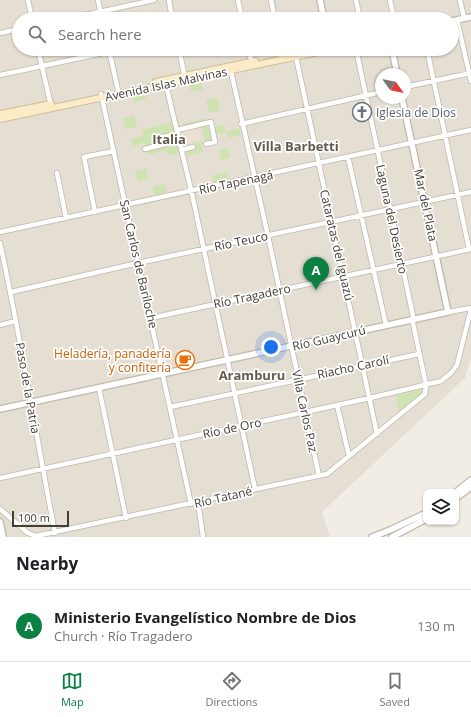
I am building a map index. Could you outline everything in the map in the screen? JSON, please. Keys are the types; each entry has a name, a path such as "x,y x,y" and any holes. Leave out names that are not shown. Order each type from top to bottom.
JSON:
{"main road":[{"name":"Avenida Islas Malvinas","path":"118,93 252,64 276,56"},
{"name":"Avenida Islas Malvinas","path":"291,56 300,56"},
{"name":"Avenida Islas Malvinas","path":"0,114 166,84 185,78"},
{"name":"Avenida Islas Malvinas","path":"0,119 50,106"}],"street":[{"path":"28,0 31,12"},
{"path":"98,0 100,12 154,0"},
{"path":"168,0 171,12"},
{"path":"238,0 241,12"},
{"path":"271,0 274,12"},
{"path":"320,0 323,12"},
{"path":"356,0 359,12"},
{"path":"390,0 393,12"},
{"path":"460,0 464,18"},
{"path":"459,19 471,17"},
{"path":"0,33 12,30"},
{"path":"459,37 471,81"},
{"path":"40,56 50,106"},
{"path":"0,74 84,56"},
{"path":"110,56 118,93"},
{"path":"180,56 185,78"},
{"path":"250,56 252,64"},
{"name":"Laguna del Desierto","path":"357,56 377,151 391,208 419,354 427,387"},
{"path":"393,56 396,68"},
{"path":"429,56 470,249"},
{"name":"Cataratas del Iguazú","path":"296,57 377,434"},
{"name":"Villa Carlos Paz","path":"230,68 241,124 268,236 319,476"},
{"path":"411,86 470,74"},
{"path":"166,84 191,192 255,489"},
{"path":"241,124 375,94"},
{"name":"San Carlos de Bariloche","path":"102,96 125,206 164,374 176,439 191,504"},
{"name":"Mar del Plata","path":"403,104 448,312"},
{"path":"145,149 165,144 163,137 210,122 215,142 206,144"},
{"name":"Río Tapenagá","path":"0,232 191,192 471,130"},
{"path":"181,150 193,147"},
{"path":"95,212 84,157 114,150"},
{"path":"348,157 372,270 386,325"},
{"path":"57,173 66,218"},
{"name":"Río Teuco","path":"11,292 391,208 471,192"},
{"name":"Paso de la Patria","path":"0,243 32,402 42,469 55,533"},
{"name":"Río Tragadero","path":"151,318 470,249"},
{"name":"Río Guaycurú","path":"0,408 227,361 356,331 448,312 471,309"},
{"name":"Río de Oro","path":"0,478 176,439 427,387 441,381 451,373 457,365 471,309"},
{"path":"0,325 16,321"},
{"name":"Riacho Carolí","path":"170,407 419,354"},
{"name":"Río Tatané","path":"0,509 36,536 327,474 425,394 427,387"},
{"path":"99,388 126,518"},
{"path":"338,405 349,456"},
{"path":"459,490 471,480"},
{"path":"459,496 471,487"},
{"path":"198,502 203,537"},
{"path":"372,537 423,514"},
{"path":"392,537 423,521"},
{"path":"1,525 3,537"}],"shaded area":[{"path":"0,0 471,0 471,358 465,378 322,512 330,537 0,537"},
{"path":"195,128 196,131 200,131 202,139 185,143 182,130"}],"green space":[{"path":"201,82 203,90 191,92 190,85"},
{"path":"144,93 146,99 133,102 132,96"},
{"path":"217,98 220,110 209,113 206,100"},
{"path":"134,116 137,127 126,129 123,119"},
{"path":"206,118 212,142 201,144 203,152 187,156 186,151 193,150 191,144 205,141 201,123 183,127 183,124"},
{"path":"173,122 180,153 168,156 166,150 147,155 144,143 133,146 131,139 143,136 142,130"},
{"path":"224,125 226,131 239,128 241,135 228,138 227,132 215,135 213,127"},
{"path":"228,148 230,158 221,160 219,150"},
{"path":"146,168 149,179 138,182 135,171"},
{"path":"226,172 228,180 214,183 212,176"},
{"path":"165,184 167,192 155,195 153,187"},
{"path":"424,389 420,396 399,412 396,396"}],"waterway":[{"path":"274,0 276,10"}],"place":[{"name":"Iglesia de Dios","path":"362,112"},
{"name":"Ministerio Evangelístico Nombre de Dios","path":"316,290"},
{"name":"Heladería, panadería y confitería","path":"185,360"}],"district":[{"name":"Italia","path":"169,139"},
{"name":"Villa Barbetti","path":"296,146"},
{"name":"Aramburu","path":"252,375"}]}
